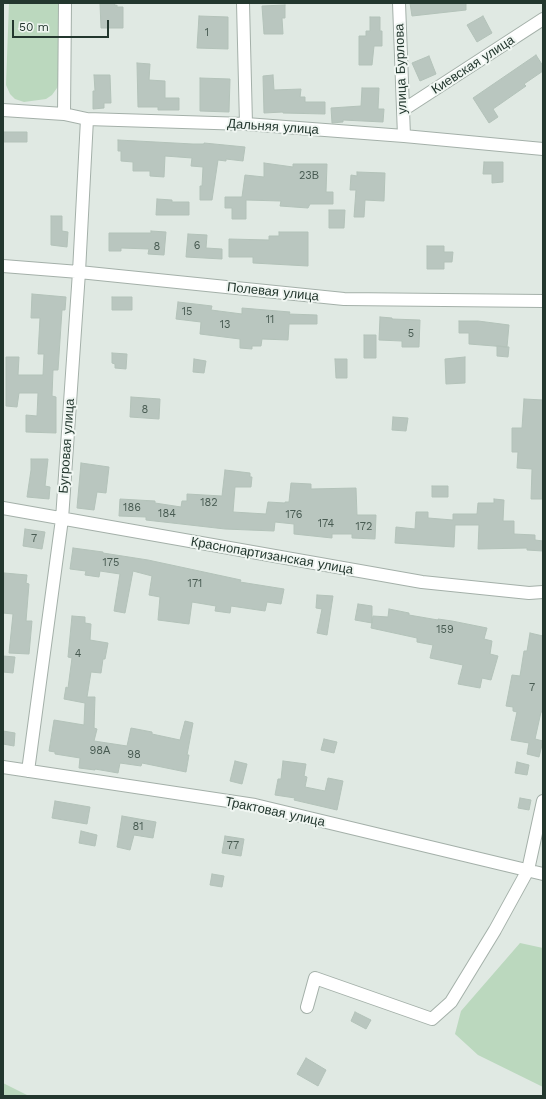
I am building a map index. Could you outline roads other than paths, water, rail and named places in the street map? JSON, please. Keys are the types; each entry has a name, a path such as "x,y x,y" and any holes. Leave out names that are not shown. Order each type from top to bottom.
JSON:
{"street":[{"path":"64,114 65,3"},
{"path":"243,3 246,124"},
{"name":"улица Бурлова","path":"399,3 404,136"},
{"name":"Киевская улица","path":"403,110 543,19"},
{"name":"Дальняя улица","path":"3,110 64,114 87,119 246,124 404,136 543,149"},
{"name":"Бугровая улица","path":"28,771 62,519 79,272 87,119"},
{"name":"Полевая улица","path":"3,266 79,272 344,299 543,301"},
{"name":"Краснопартизанская улица","path":"3,508 422,582 529,593 543,592"},
{"name":"Трактовая улица","path":"3,768 254,805 543,874"},
{"path":"307,1007 315,978 432,1019 452,1002 495,930 528,870 543,805"}]}
